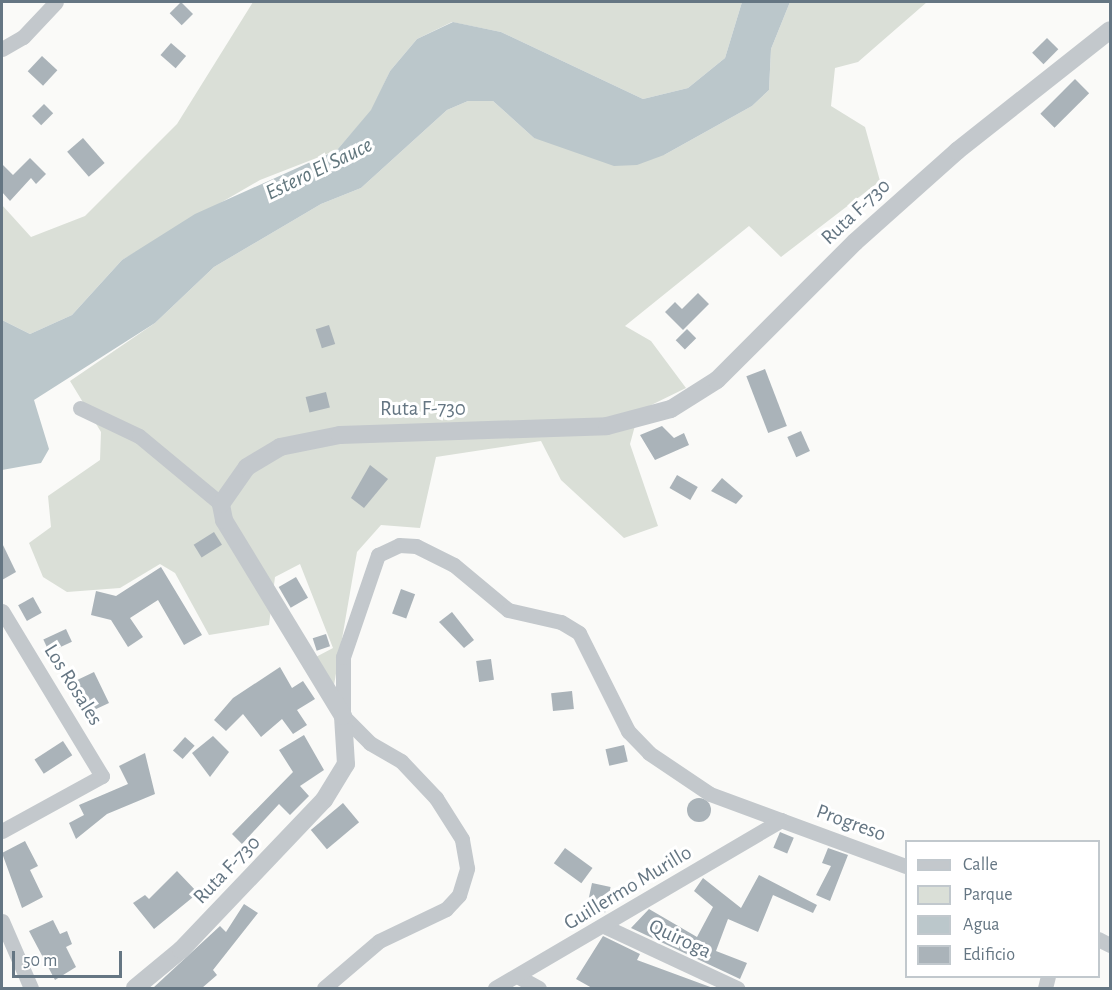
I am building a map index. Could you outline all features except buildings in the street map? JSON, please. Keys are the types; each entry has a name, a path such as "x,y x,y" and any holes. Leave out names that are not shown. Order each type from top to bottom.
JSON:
{"street":[{"path":"2,50 23,37 56,2"},
{"name":"Ruta F-730","path":"135,988 181,950 332,793 348,754 343,716 230,534 221,504 247,467 292,443 396,430 490,433 607,426 647,418 687,401 731,367 905,196 1110,30"},
{"path":"80,408 139,436 221,504"},
{"name":"Progreso","path":"343,716 343,657 378,555 399,545 416,546 464,572 508,610 572,628 589,646 620,718 638,742 727,803 781,820 905,866"},
{"name":"Los Rosales","path":"2,610 94,757 102,776 96,783 2,831"},
{"path":"324,988 379,941 447,909 459,895 467,868 462,839 436,798 401,761 343,716"},
{"name":"Guillermo Murillo","path":"495,988 606,927 781,820"},
{"path":"2,921 31,988"},
{"name":"Quiroga","path":"606,927 737,988"},
{"path":"517,975 539,988"}],"green space":[{"path":"253,2 742,2 725,58 688,88 643,99 501,32 452,22 417,39 390,71 372,110 337,150 260,180 122,260 72,315 30,334 2,320 2,205 31,237 85,216 177,124"},
{"path":"790,2 927,2 858,62 835,68 831,106 865,127 880,181 781,257 749,226 625,326 651,341 686,388 639,411 630,444 658,526 624,538 561,480 541,441 436,457 420,528 381,525 357,552 333,691 314,658 333,648 300,564 275,577 269,625 209,635 175,573 160,564 120,588 67,592 43,577 29,543 51,527 48,496 100,460 101,432 70,381 155,323 214,267 321,204 361,188 447,110 468,101 493,101 534,138 664,155 752,106 769,90 771,49"}],"water":[{"name":"Estero El Sauce","path":"742,2 790,2 771,49 769,90 752,106 664,155 637,165 614,166 534,138 493,101 468,101 447,110 361,188 321,204 214,267 155,323 34,400 49,449 41,463 2,470 2,320 30,334 72,315 122,260 195,214 337,150 371,110 390,71 417,39 453,22 501,32 643,99 688,88 725,58"}]}
